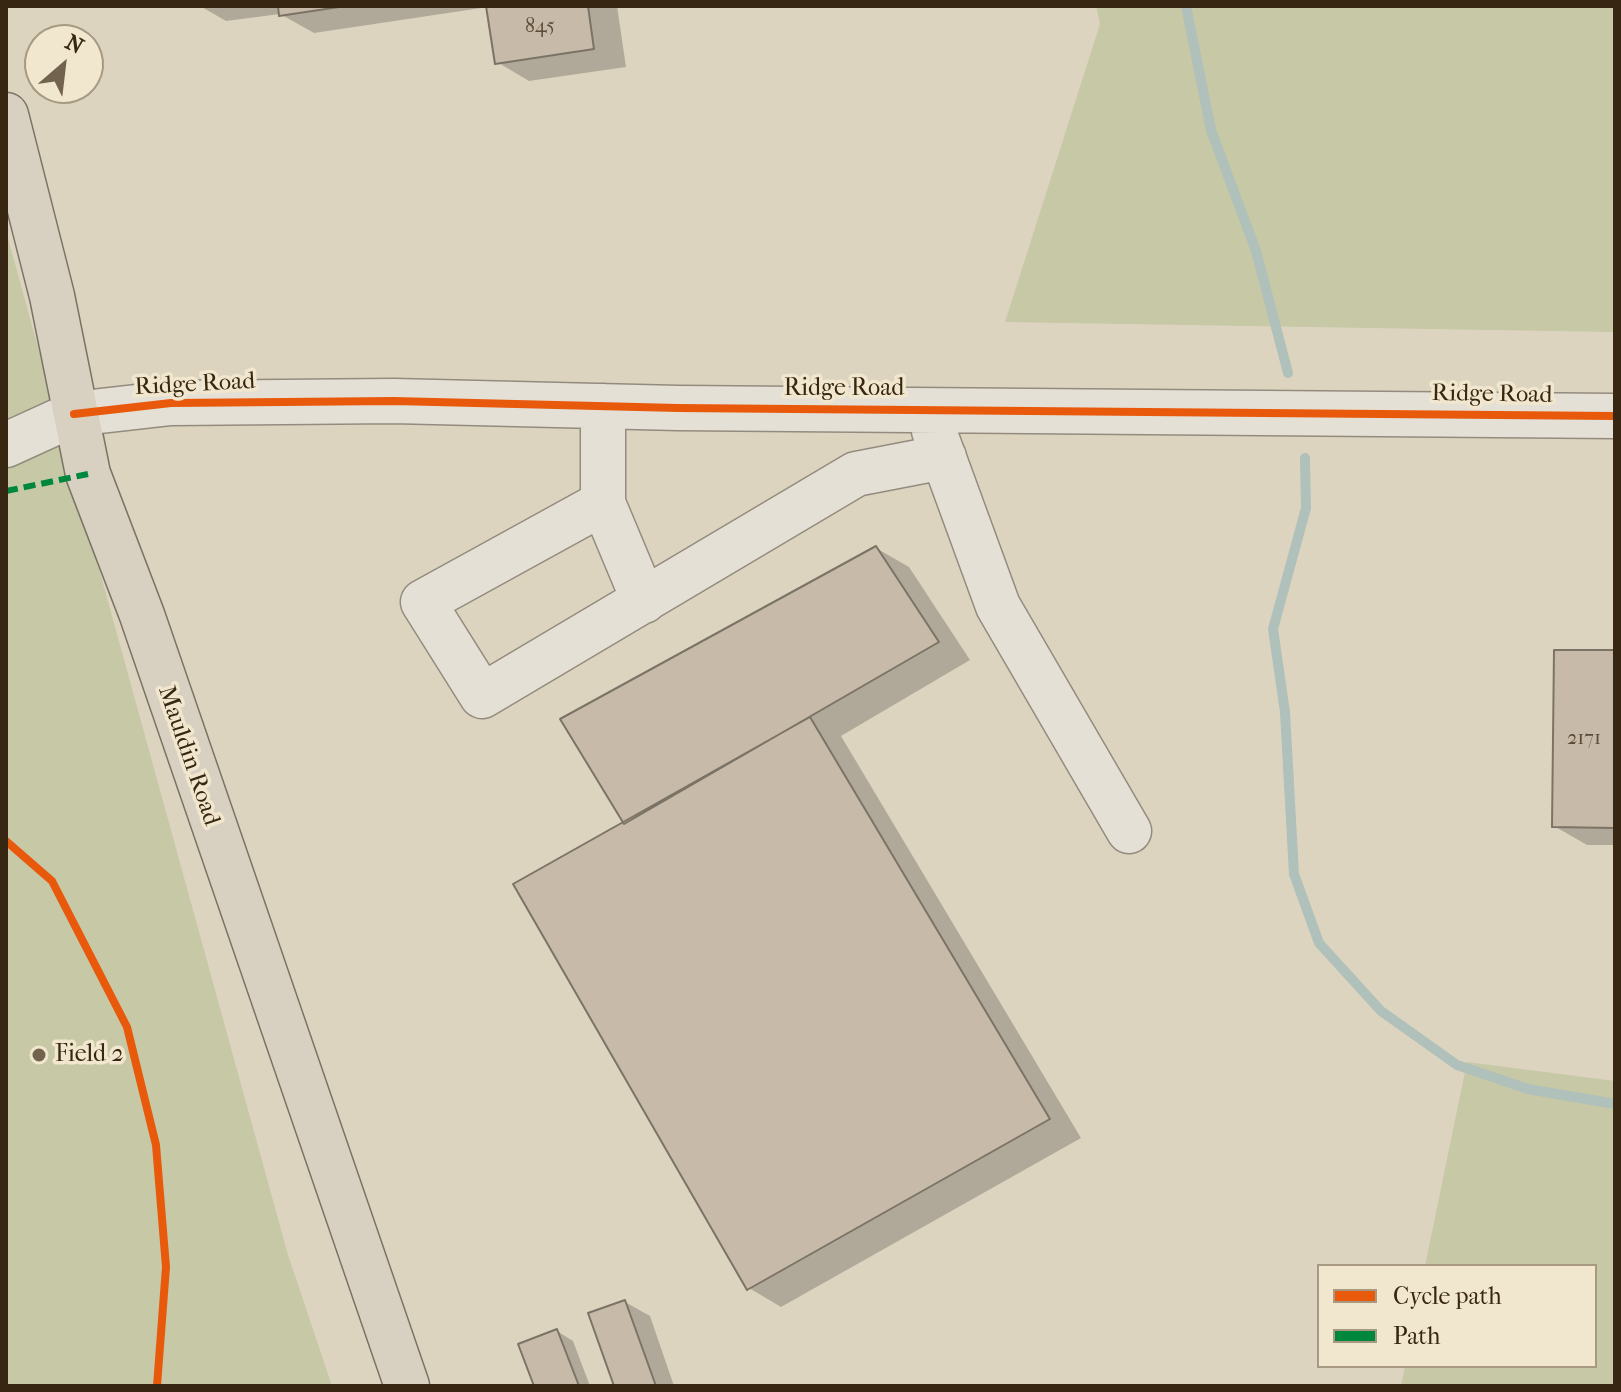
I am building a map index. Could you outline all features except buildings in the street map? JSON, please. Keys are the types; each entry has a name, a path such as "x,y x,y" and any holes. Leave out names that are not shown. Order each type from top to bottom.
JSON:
{"main road":[{"name":"Mauldin Road","path":"6,115 52,296 88,474 142,615 407,1386"}],"street":[{"name":"Ridge Road","path":"6,445 74,414 171,403 394,401 603,406 1615,416"},
{"path":"603,406 603,503 644,601"},
{"path":"927,409 998,606 1129,831"},
{"path":"603,503 423,602 482,696 856,474 944,457"}],"green space":[{"path":"1096,6 1615,6 1615,332 1005,322 1100,24"},
{"path":"6,231 288,1255 332,1386 6,1386"},
{"path":"1467,1062 1615,1081 1615,1386 1401,1386 1405,1368 1597,1368 1597,1264 1425,1264"}],"waterway":[{"path":"1186,6 1211,130 1256,251 1288,373"},
{"path":"1305,458 1306,508 1273,629 1285,712 1294,874 1319,943 1381,1011 1457,1065 1528,1089 1615,1104"}],"marked path":[{"path":"6,491 88,474"}],"cycle path":[{"path":"74,414 171,403 394,401 678,408 1615,416"},
{"path":"6,841 52,881 127,1027 156,1145 166,1267 157,1386"}],"place":[{"name":"Field 2","path":"39,1055"}]}
